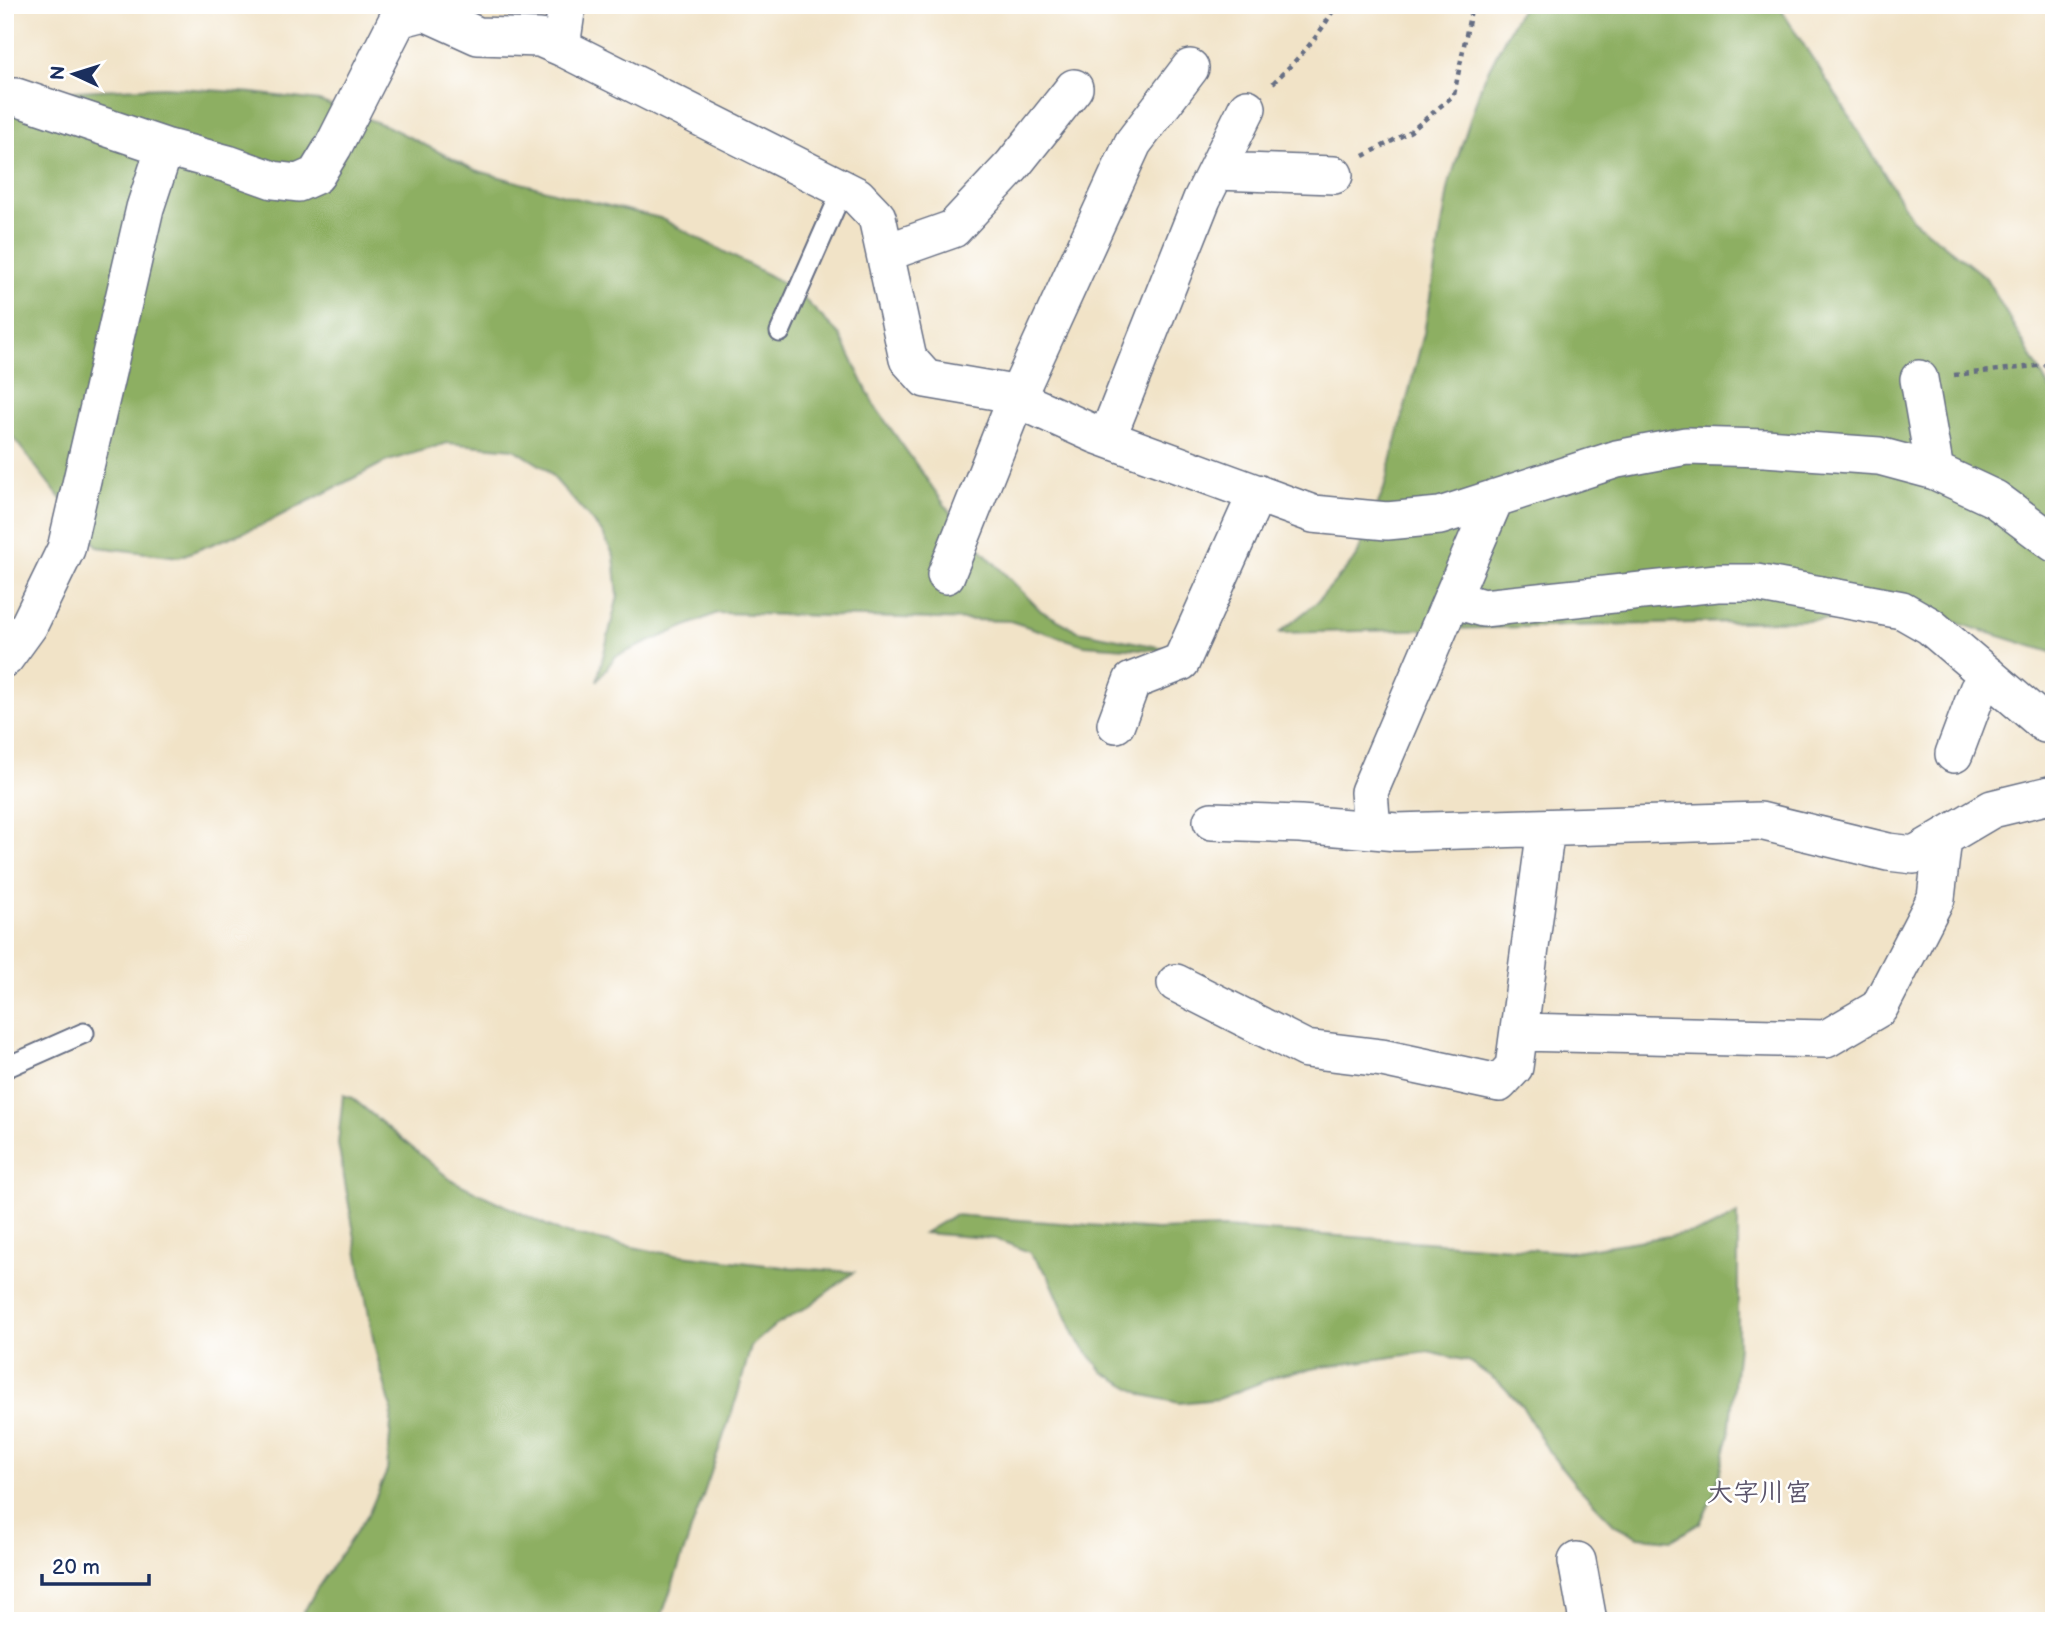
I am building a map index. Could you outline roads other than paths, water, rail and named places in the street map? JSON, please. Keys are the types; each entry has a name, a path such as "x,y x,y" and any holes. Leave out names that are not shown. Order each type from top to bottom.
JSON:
{"street":[{"path":"561,47 568,5"},
{"path":"5,98 16,97 273,180 298,183 316,174 333,147 398,19 425,12 478,36 540,38 857,196 877,217 908,359 926,379 1002,392 1107,439 1312,514 1387,521 1440,516 1617,459 1686,446 1765,448 1879,456 1935,471 1995,499 2054,543"},
{"path":"946,575 1016,399 1133,143 1190,68"},
{"path":"886,253 953,229 1012,166 1074,88"},
{"path":"1107,439 1202,199 1247,108"},
{"path":"5,658 29,625 66,550 145,208 165,146"},
{"path":"1216,171 1334,176"},
{"path":"1919,379 1935,471"},
{"path":"1116,724 1132,681 1181,662 1257,493"},
{"path":"1372,830 1369,792 1495,498"},
{"path":"1452,598 1483,608 1717,583 1756,583 1902,610 1930,626 2045,724"},
{"path":"1954,754 1978,690 1989,676"},
{"path":"1212,821 1300,824 1397,832 1760,821 1888,852 1914,855 1992,809 2054,794"},
{"path":"1176,982 1306,1049 1382,1058 1499,1083 1514,1067 1546,828"},
{"path":"1519,1032 1826,1040 1879,1008 1936,898 1943,838"},
{"path":"1577,1561 1588,1621"}],"lane":[{"path":"780,332 843,190"},
{"path":"5,1068 84,1033"}],"district":[{"name":"大字川宮","path":"1759,1492"}]}
